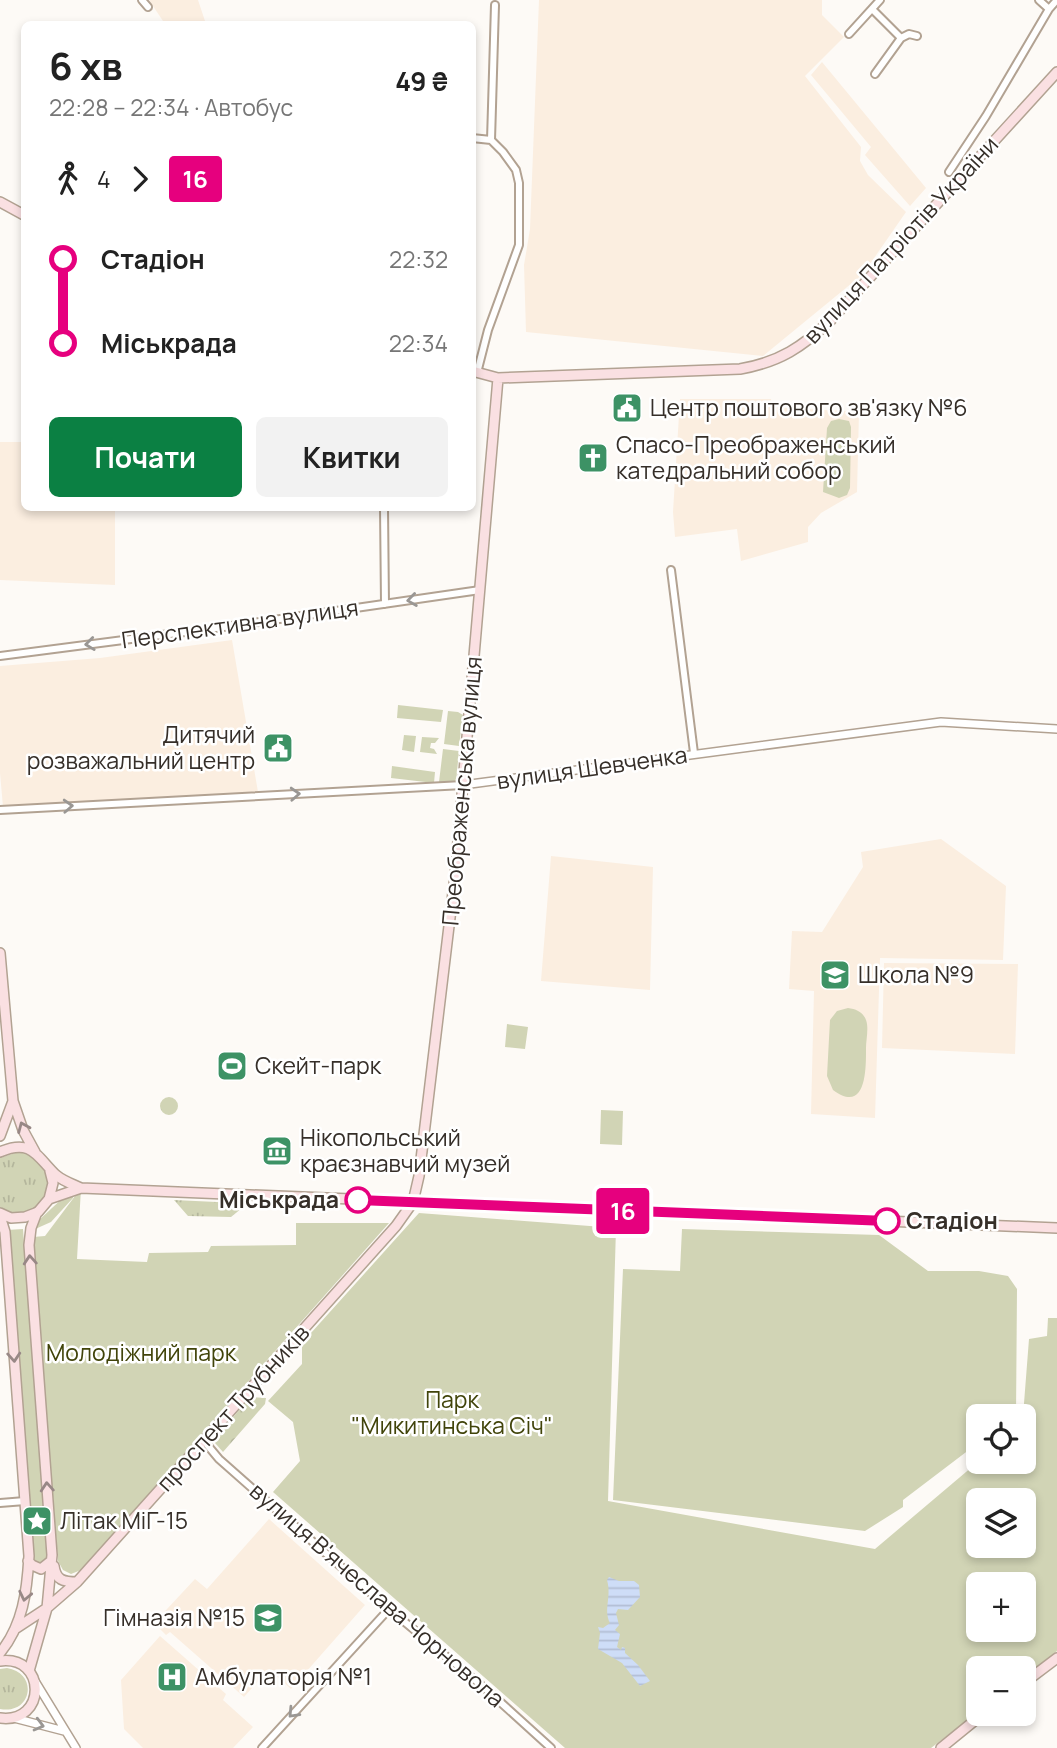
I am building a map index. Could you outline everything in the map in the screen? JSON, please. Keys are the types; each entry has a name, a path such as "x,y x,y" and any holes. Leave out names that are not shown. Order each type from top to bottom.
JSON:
{"main road":[{"name":"вулиця Патріотів України","path":"476,372 498,378 740,369 766,364 804,345 831,320 1057,72"},
{"path":"0,202 21,213"},
{"name":"Преображенська вулиця","path":"413,1202 419,1176 455,876 498,378"},
{"path":"0,953 13,1101 23,1130 35,1152 59,1178 80,1188"},
{"path":"0,1136 13,1101"},
{"path":"0,1152 15,1148 35,1152"},
{"path":"50,1169 53,1183 49,1199 38,1212 31,1228 29,1245 52,1558 55,1575 66,1582 77,1581"},
{"path":"49,1199 80,1188 1057,1228"},
{"name":"проспект Трубників","path":"15,1629 47,1608 77,1581 404,1217 413,1202"},
{"path":"0,1215 18,1218 38,1212"},
{"name":"проспект Трубників","path":"0,1215 5,1232 28,1561 26,1591 15,1629 0,1653"},
{"path":"28,1561 41,1569 52,1558"},
{"path":"29,1671 47,1608 52,1558"},
{"path":"1036,1674 1057,1658"},
{"path":"0,1661 15,1662 29,1671 34,1681 35,1696 28,1710 14,1718 0,1718"},
{"path":"941,1748 968,1726"}],"street":[{"path":"142,0 148,8"},
{"path":"849,34 880,0"},
{"path":"1039,0 1049,9"},
{"path":"949,172 1057,0"},
{"path":"491,140 495,5"},
{"path":"872,9 901,38"},
{"path":"875,74 901,38 909,34 917,36"},
{"path":"476,138 491,140 503,152 516,170 519,183 519,245 476,369"},
{"path":"384,511 385,604"},
{"path":"671,570 694,753"},
{"name":"Перспективна вулиця","path":"0,656 480,590"},
{"name":"вулиця Шевченка","path":"0,810 463,785 941,722 1057,729"},
{"name":"вулиця В'ячеслава Чорновола","path":"204,1441 219,1459 551,1748"},
{"path":"0,1503 24,1501"},
{"path":"261,1748 389,1609"},
{"path":"34,1681 76,1748"},
{"path":"14,1718 64,1731"}],"shaded area":[{"path":"149,0 198,0 205,21 163,21"},
{"path":"539,0 822,0 822,15 844,37 805,76 861,147 860,161 868,175 906,212 863,274 763,356 526,332 524,265 530,229"},
{"path":"822,62 926,188 910,206 865,155 871,147 811,75"},
{"path":"680,399 771,399 772,407 859,412 857,492 821,513 808,527 808,542 741,561 737,529 675,537 673,512"},
{"path":"0,442 21,442 21,511 115,511 115,585 0,580"},
{"path":"232,640 258,792 3,807 0,773 0,666 100,658"},
{"name":"Школа №9","path":"941,839 1006,886 1003,960 880,958 875,1118 811,1114 814,991 789,989 792,931 822,932 863,867 861,852"},
{"path":"551,856 653,867 650,990 541,981"},
{"path":"884,963 1018,964 1015,1054 882,1048"},
{"name":"Гімназія №15","path":"269,1519 365,1605 291,1689 269,1669 244,1697 170,1632 166,1635 154,1623 195,1579 207,1589"},
{"path":"160,1636 226,1694 223,1700 253,1727 233,1748 143,1748 124,1729 121,1680"}],"green space":[{"path":"831,421 849,421 851,427 850,488 847,495 839,498 823,492 827,428"},
{"path":"398,705 443,710 441,722 397,718"},
{"path":"448,711 463,715 459,746 444,744"},
{"path":"404,735 416,736 414,752 402,750"},
{"path":"422,737 439,738 435,743 431,743 430,748 437,754 420,752"},
{"path":"443,749 459,751 456,782 439,782"},
{"path":"392,766 435,772 434,783 391,778"},
{"path":"848,1008 861,1013 867,1027 865,1076 858,1093 852,1097 833,1090 827,1076 830,1020 837,1011"},
{"path":"507,1024 528,1027 525,1049 505,1047"},
{"path":"169,1097 175,1100 178,1106 175,1112 169,1115 163,1112 160,1106 163,1100"},
{"path":"601,1110 623,1111 622,1145 600,1144"},
{"path":"18,1152 35,1158 45,1168 48,1181 38,1204 28,1211 15,1213 0,1207 0,1158"},
{"name":"Молодіжний парк","path":"81,1188 77,1259 147,1262 149,1253 208,1252 211,1246 296,1245 296,1223 389,1223 81,1570 71,1574 63,1570 58,1561 33,1237 45,1236"},
{"path":"66,1195 73,1195 73,1198 51,1222 33,1230 38,1221"},
{"path":"174,1200 238,1203 242,1208 231,1217 188,1216"},
{"name":"Парк \"Микитинська Січ\"","path":"419,1213 616,1228 608,1501 875,1549 966,1472 1036,1474 1036,1404 1024,1404 1029,1339 1047,1336 1048,1318 1057,1318 1057,1651 1036,1668 1036,1656 966,1656 966,1721 931,1748 565,1748 273,1492 300,1461 293,1422 268,1401 302,1364 302,1343"},
{"path":"23,1229 47,1561 41,1565 33,1562 7,1230"},
{"path":"682,1229 879,1235 928,1271 979,1271 1008,1276 1017,1289 1016,1404 966,1404 966,1452 903,1500 903,1507 865,1531 613,1500 623,1269 680,1271"},
{"path":"251,1397 266,1398 265,1404 223,1452 215,1443 217,1435"},
{"path":"7,1668 24,1677 28,1693 19,1706 0,1709 0,1669"}],"water":[{"path":"609,1577 619,1581 634,1581 639,1585 640,1597 628,1610 618,1609 616,1613 619,1625 615,1630 620,1634 617,1647 621,1650 622,1647 625,1648 625,1653 650,1681 640,1686 622,1663 598,1649 598,1627 603,1628 610,1623 607,1613"}],"bus line":[{"name":"16","path":"358,1200 887,1221"}],"place":[{"name":"Центр поштового зв'язку №6","path":"627,408"},
{"name":"Спасо-Преображенський катедральний собор","path":"593,458"},
{"name":"Дитячий розважальний центр","path":"278,748"},
{"name":"Школа №9","path":"835,975"},
{"name":"Скейт-парк","path":"232,1066"},
{"name":"Нiкопольський краєзнавчий музей","path":"277,1151"},
{"name":"Міськрада","path":"358,1200"},
{"name":"Стадіон","path":"887,1221"},
{"name":"Літак МіГ-15","path":"37,1521"},
{"name":"Гімназія №15","path":"268,1618"},
{"name":"Амбулаторія №1","path":"172,1677"}]}
